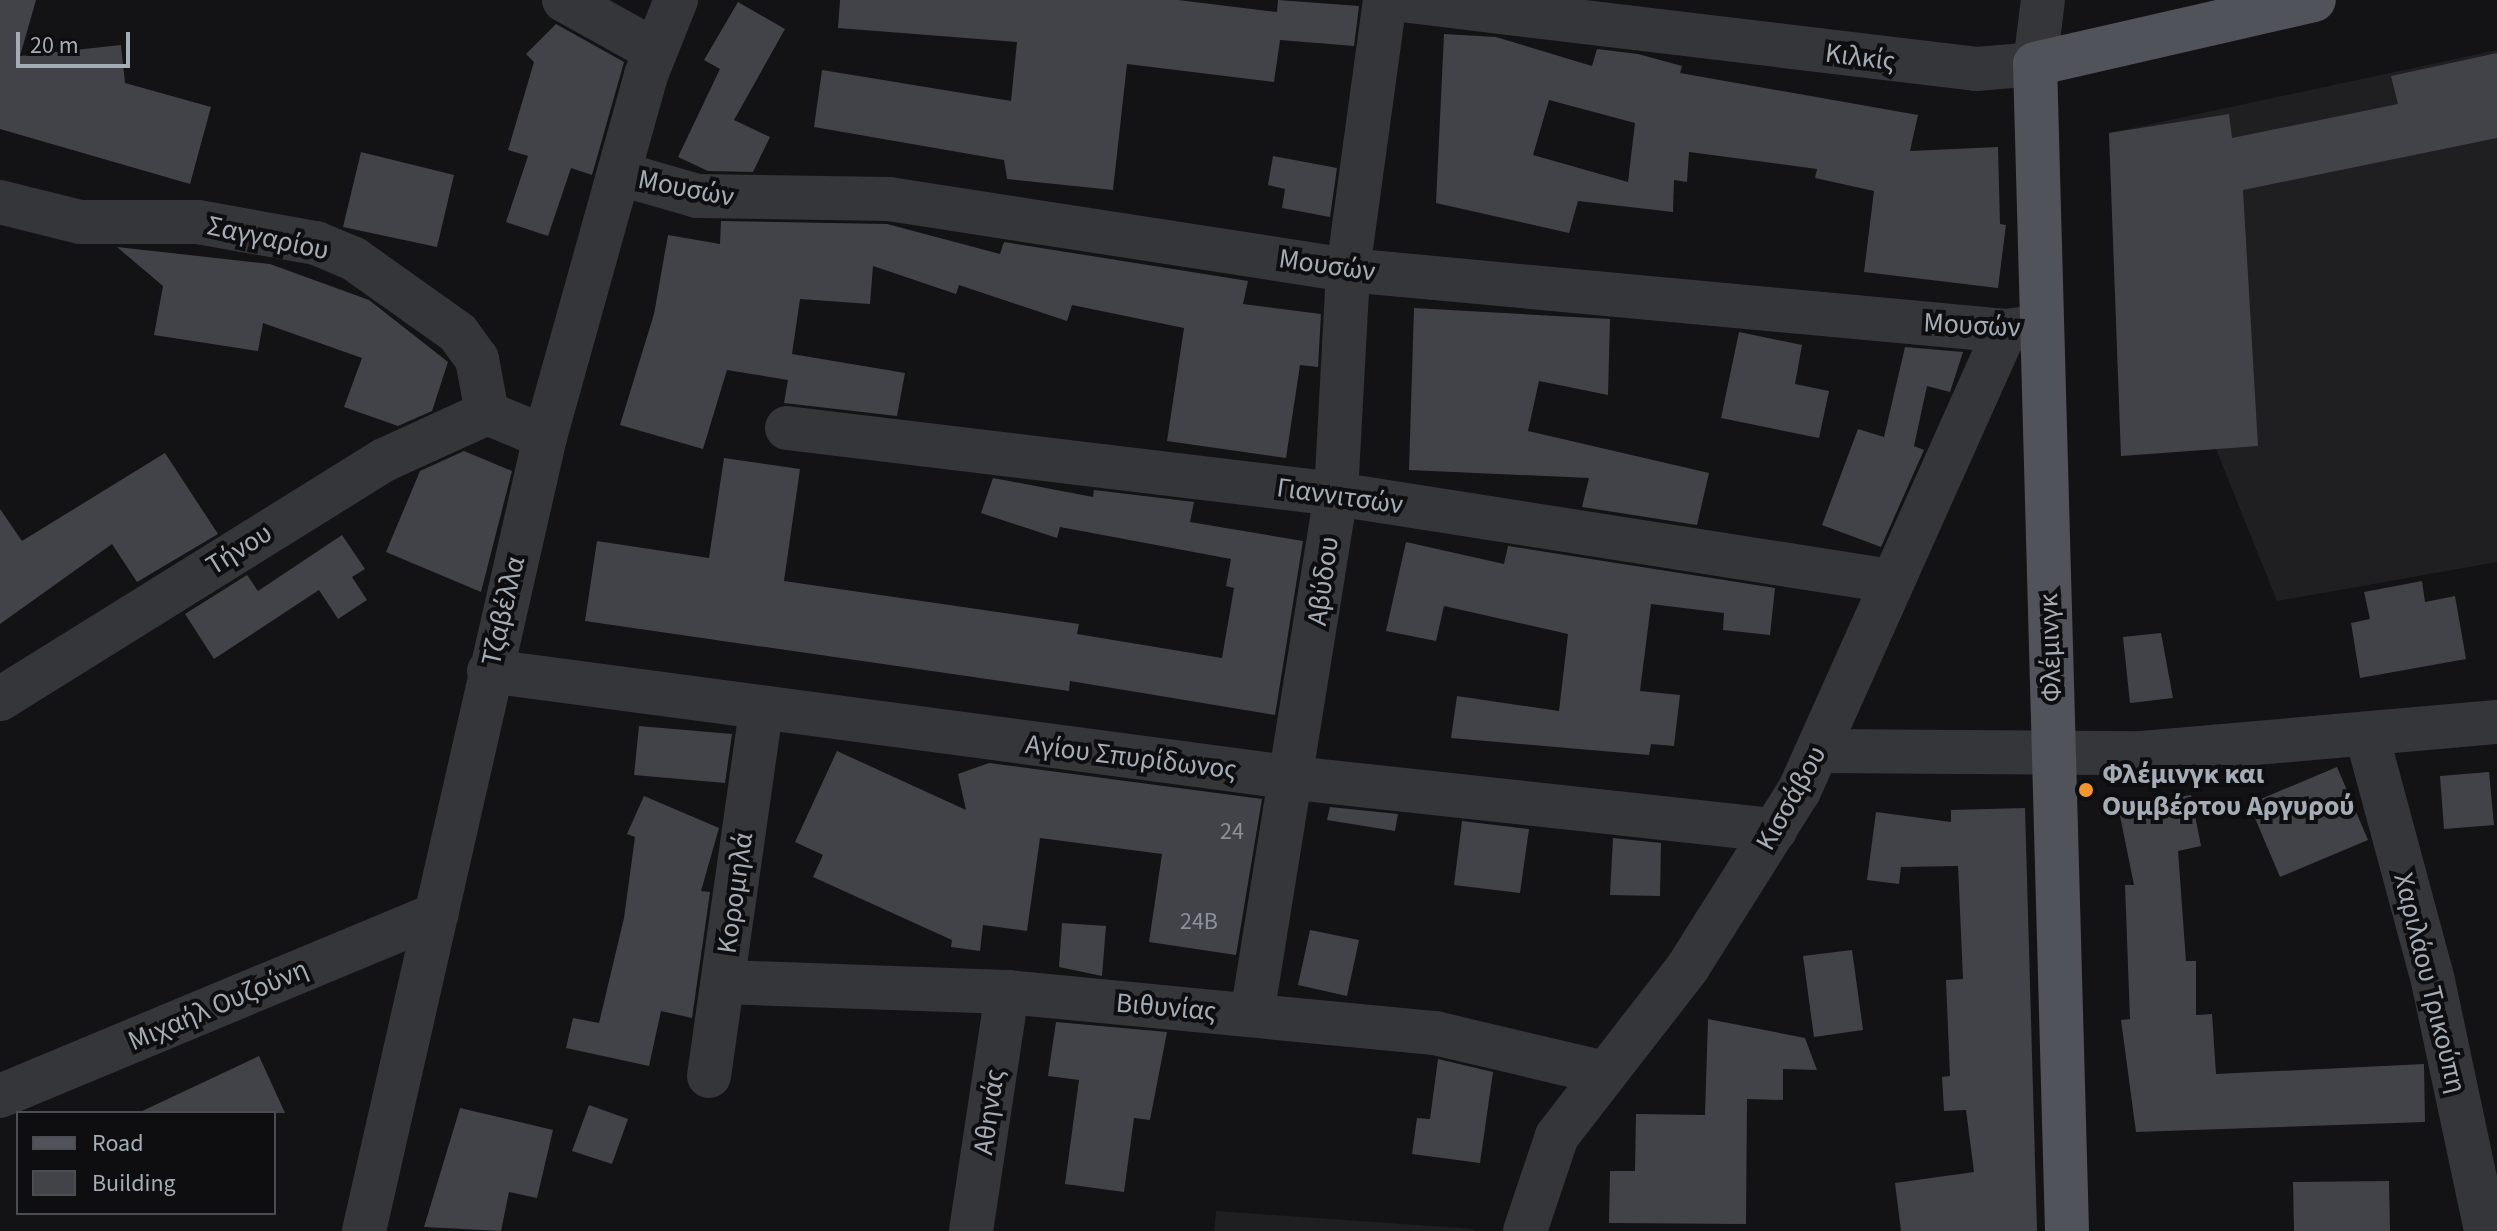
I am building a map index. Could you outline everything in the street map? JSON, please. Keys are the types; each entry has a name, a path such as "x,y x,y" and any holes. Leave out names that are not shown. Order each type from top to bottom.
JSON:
{"main road":[{"name":"Κιλκίς","path":"2035,64 2314,0"},
{"name":"Φλέμινγκ","path":"2035,64 2021,329 2055,756 2067,1231"}],"street":[{"path":"564,0 654,50"},
{"name":"Τζαβέλλα","path":"364,1231 489,671 545,437 654,50 676,0"},
{"name":"Αβύδου","path":"1252,1015 1294,778 1336,494 1348,270 1385,0"},
{"name":"Κιλκίς","path":"1401,0 1951,68 2035,64"},
{"path":"2035,64 2043,0"},
{"name":"Μουσών","path":"621,174 697,196 889,199 1348,270 2021,329"},
{"name":"Σαγγαρίου","path":"0,202 80,222 198,222 316,243 354,259 458,333 477,359 487,413"},
{"name":"Κισσάβου","path":"1525,1231 1547,1155 1604,1073 1671,992 1775,830 1819,751 1890,581 2021,329"},
{"path":"487,413 545,437"},
{"name":"Τήνου","path":"0,699 384,460 487,413"},
{"name":"Γιαννιτσών","path":"787,428 1336,494 1890,581"},
{"name":"Αγίου Σπυρίδωνος","path":"489,671 761,710 1294,778 1775,830"},
{"name":"Κορομηλά","path":"709,1076 761,710"},
{"path":"1819,751 2055,756 2367,736 2497,722"},
{"name":"Χαριλάου Τρικούπη","path":"2367,736 2433,981 2486,1231"},
{"name":"Μιχαήλ Ουζούνη","path":"0,1096 437,914"},
{"name":"Βιθυνίας","path":"723,982 1007,992 1435,1033 1604,1073"},
{"name":"Αθηνάς","path":"971,1231 1007,992"}],"shaded area":[{"path":"2497,50 2497,562 2277,601 2216,449 2121,456 2109,133"},
{"path":"1216,1211 1474,1229 1474,1231 1214,1231"}],"building":[{"path":"0,0 36,0 20,56 121,45 125,83 211,107 190,184 0,129"},
{"path":"840,0 1178,0 1277,12 1278,0 1359,6 1354,46 1280,40 1274,82 1127,64 1113,190 1007,179 1004,160 814,127 822,70 1011,101 1017,42 838,28"},
{"path":"738,2 785,29 734,120 770,137 753,172 708,171 678,157 720,69 704,60"},
{"path":"556,24 624,62 592,175 571,168 548,236 506,222 528,156 508,150 534,62 526,54"},
{"path":"1444,34 1496,37 1592,66 1597,49 1638,54 1682,66 1680,73 1918,115 1910,151 1998,147 2000,224 2006,225 1998,288 1864,272 1874,191 1815,178 1817,169 1689,152 1687,182 1674,180 1673,212 1578,201 1569,233 1436,203","holes":["1549,100 1635,123 1628,182 1533,155"]},
{"path":"2497,53 2497,138 2243,190 2258,446 2121,456 2109,133 2229,114 2232,138 2398,104 2391,76"},
{"path":"361,152 454,175 437,247 343,227"},
{"path":"1273,156 1337,168 1330,217 1282,208 1285,189 1268,185"},
{"path":"721,221 887,224 1000,254 1004,242 1248,281 1243,304 1321,314 1318,367 1300,365 1286,458 1167,441 1184,328 1072,305 1067,321 959,285 956,294 873,266 870,304 800,299 792,354 905,373 897,416 784,403 788,380 727,370 703,449 620,425 654,314 668,235 720,244"},
{"path":"117,247 270,264 369,300 448,362 432,411 398,426 344,407 362,358 263,323 258,351 154,335 163,286"},
{"path":"1414,308 1610,319 1608,395 1539,381 1528,431 1709,473 1697,525 1582,507 1589,478 1409,470"},
{"path":"1739,332 1802,345 1795,384 1829,391 1819,438 1721,418"},
{"path":"1905,347 1963,352 1950,392 1927,386 1914,446 1924,450 1881,547 1822,525 1858,429 1884,437"},
{"path":"464,451 512,471 481,592 386,552 420,471"},
{"path":"165,453 218,534 137,582 112,544 0,624 0,509 22,541"},
{"path":"724,458 800,469 784,581 1079,624 1077,634 1222,658 1234,588 1226,586 1231,559 1060,527 1057,538 981,513 993,478 1093,497 1094,490 1194,502 1190,522 1303,541 1275,715 1070,681 1069,691 585,621 597,541 709,558"},
{"path":"342,535 365,569 352,577 367,600 338,619 319,590 214,659 185,614 247,575 258,591"},
{"path":"1406,542 1504,564 1508,546 1775,588 1770,635 1723,630 1724,613 1651,604 1640,691 1680,695 1674,746 1651,744 1649,755 1451,738 1457,696 1559,711 1568,634 1444,606 1436,641 1386,631"},
{"path":"2422,581 2425,602 2455,596 2466,659 2360,678 2351,623 2370,619 2364,592"},
{"path":"2161,633 2173,698 2130,703 2123,637"},
{"path":"639,726 732,734 725,783 634,775"},
{"path":"837,751 966,810 958,774 989,763 1262,799 1236,955 1149,942 1162,854 1040,838 1027,931 983,925 980,951 951,947 952,940 813,877 823,855 795,842"},
{"path":"2337,767 2368,840 2280,877 2249,804"},
{"path":"2489,772 2494,825 2444,829 2440,776"},
{"path":"2191,795 2201,846 2178,851 2186,961 2196,961 2196,1015 2212,1014 2216,1074 2424,1064 2425,1122 2136,1132 2121,1020 2130,1019 2125,885 2134,885 2118,806"},
{"path":"644,796 719,828 701,891 710,892 692,1018 661,1011 649,1066 566,1048 573,1018 599,1023 624,918 635,837 627,834"},
{"path":"1330,807 1398,814 1395,831 1327,820"},
{"path":"2025,808 2037,1231 1901,1231 1895,1183 1974,1172 1966,1110 1944,1111 1942,1077 1950,1076 1946,980 1963,979 1958,866 1901,867 1899,884 1867,880 1876,812 1951,822 1951,810"},
{"path":"1462,821 1529,829 1520,893 1454,885"},
{"path":"1613,838 1661,843 1660,896 1610,895"},
{"path":"1062,923 1106,926 1102,976 1059,967"},
{"path":"1310,930 1359,940 1347,996 1298,985"},
{"path":"1852,950 1863,1030 1814,1037 1803,956"},
{"path":"1708,1019 1805,1038 1817,1070 1783,1069 1783,1100 1747,1099 1746,1224 1609,1223 1610,1171 1635,1171 1636,1114 1705,1115"},
{"path":"1056,1022 1167,1032 1150,1120 1134,1118 1124,1192 1065,1184 1079,1080 1048,1076"},
{"path":"259,1056 285,1113 276,1111 142,1111"},
{"path":"1438,1059 1493,1072 1480,1163 1412,1154 1417,1118 1430,1119"},
{"path":"589,1105 628,1119 612,1164 572,1151"},
{"path":"460,1108 553,1130 537,1198 509,1192 501,1231 424,1227"},
{"path":"2389,1181 2390,1231 2294,1231 2293,1182"}],"place":[{"name":"Φλέμινγκ και Ουμβέρτου Αργυρού","path":"2086,790"}]}
